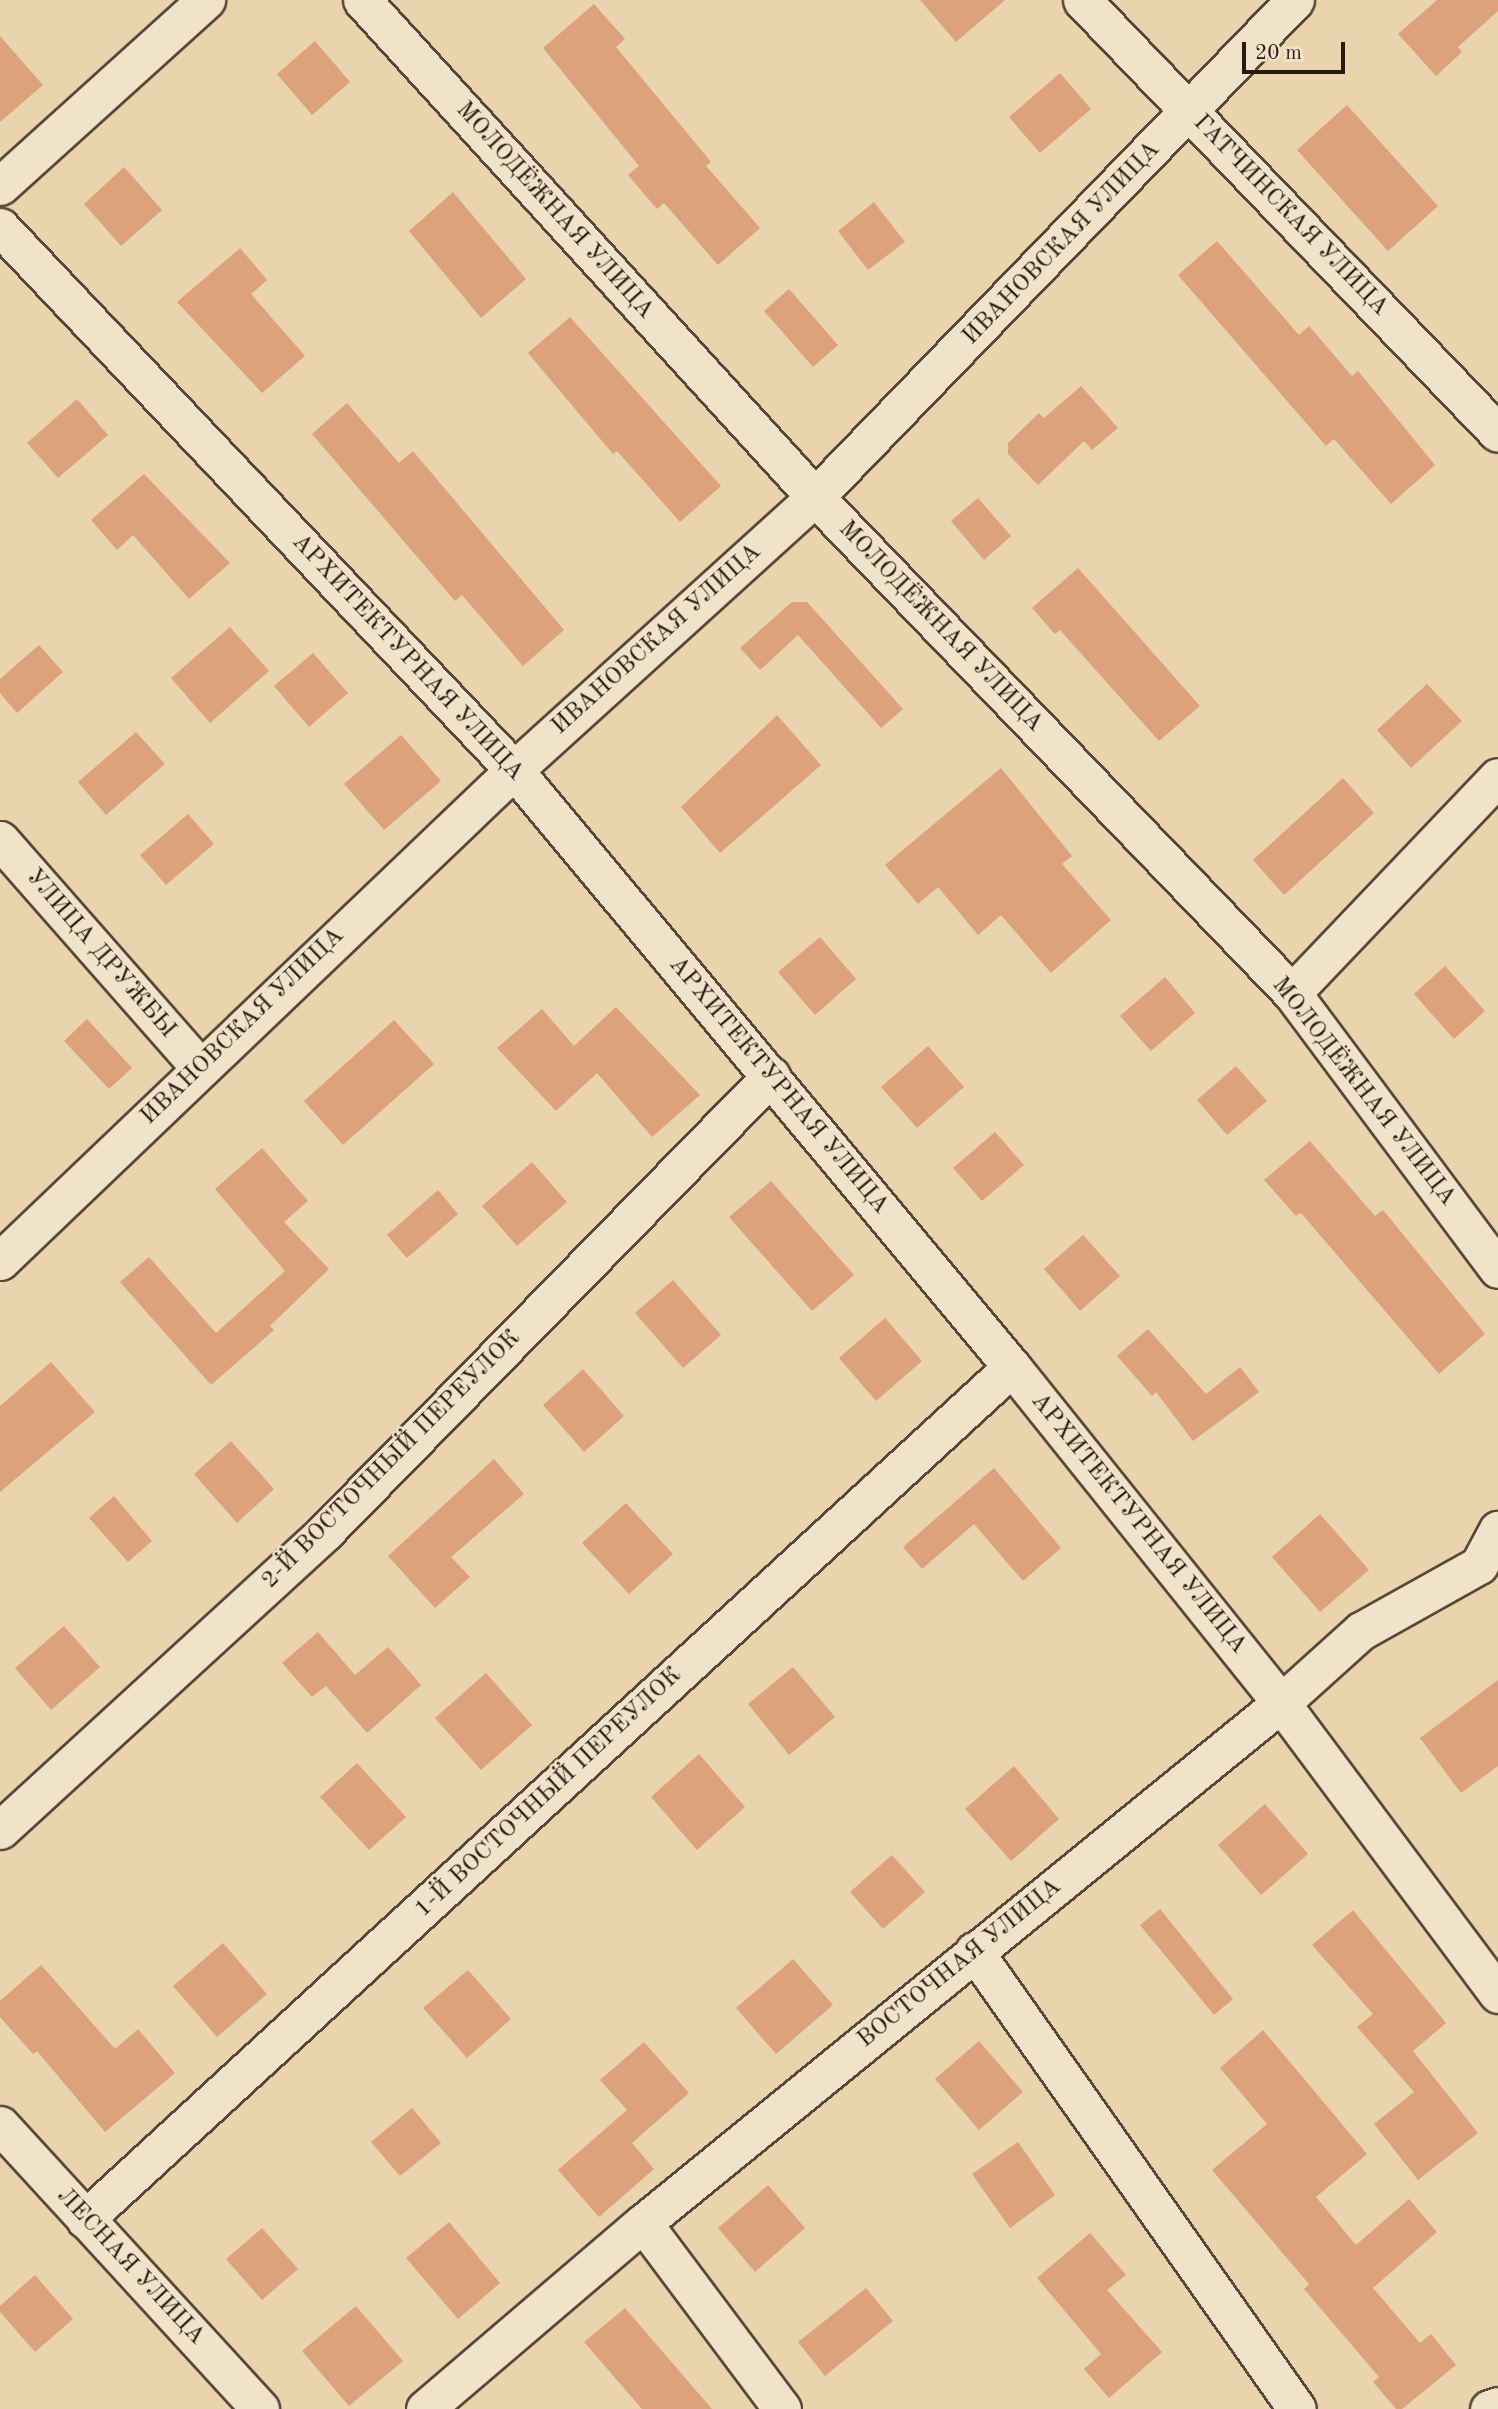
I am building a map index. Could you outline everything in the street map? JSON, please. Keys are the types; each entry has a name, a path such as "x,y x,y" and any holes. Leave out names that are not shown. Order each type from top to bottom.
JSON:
{"street":[{"path":"0,186 206,0"},
{"name":"МОЛОДЁЖНАЯ УЛИЦА","path":"362,0 815,497 1292,993 1498,1269"},
{"name":"ГАТЧИНСКАЯ УЛИЦА","path":"1082,0 1498,433"},
{"name":"ИВАНОВСКАЯ УЛИЦА","path":"0,1261 514,770 815,497 1191,112 1294,0"},
{"name":"АРХИТЕКТУРНАЯ УЛИЦА","path":"0,227 514,770 1012,1367 1281,1703 1498,1994"},
{"path":"1292,993 1498,777"},
{"name":"УЛИЦА ДРУЖБЫ","path":"0,840 200,1068"},
{"name":"2-Й ВОСТОЧНЫЙ ПЕРЕУЛОК","path":"0,1830 324,1532 771,1076"},
{"name":"1-Й ВОСТОЧНЫЙ ПЕРЕУЛОК","path":"85,2219 1012,1367"},
{"name":"ВОСТОЧНАЯ УЛИЦА","path":"425,2409 643,2223 1281,1703 1361,1631 1479,1565 1498,1530"},
{"path":"974,1951 1297,2409"},
{"name":"ЛЕСНАЯ УЛИЦА","path":"0,2124 260,2409"},
{"path":"643,2223 782,2409"},
{"path":"1489,2409 1498,2406"}],"building":[{"path":"920,0 1005,0 956,42"},
{"path":"1437,0 1498,0 1498,11 1458,47 1462,52 1436,76 1398,34"},
{"path":"594,4 625,39 616,47 711,162 706,166 760,228 718,265 664,203 657,209 628,175 639,166 543,48"},
{"path":"0,36 43,85 0,122"},
{"path":"315,41 350,82 312,115 277,74"},
{"path":"1060,73 1091,109 1040,153 1009,117"},
{"path":"1347,105 1438,206 1388,251 1297,150"},
{"path":"124,167 162,210 121,246 84,204"},
{"path":"453,192 526,279 481,318 409,231"},
{"path":"874,202 905,242 868,270 838,231"},
{"path":"1217,241 1299,335 1309,326 1352,376 1358,371 1435,465 1391,504 1334,439 1326,446 1178,275"},
{"path":"240,248 267,280 251,294 305,356 262,393 177,302"},
{"path":"789,289 838,345 813,367 764,311"},
{"path":"570,317 721,486 680,522 617,451 613,454 528,353"},
{"path":"1081,386 1118,428 1092,450 1084,441 1038,485 1008,454 1008,443 1039,413 1044,418"},
{"path":"77,399 108,435 58,478 27,443"},
{"path":"347,403 399,463 413,451 564,630 523,666 462,595 455,601 312,434"},
{"path":"144,474 230,563 189,599 133,535 117,550 91,520"},
{"path":"978,498 1011,536 984,560 951,521"},
{"path":"1078,568 1200,706 1159,741 1060,630 1055,634 1032,608"},
{"path":"792,602 807,602 903,709 881,728 798,635 760,670 740,648"},
{"path":"230,627 269,671 210,723 171,678"},
{"path":"39,645 63,672 17,713 0,693 0,679"},
{"path":"313,653 348,693 309,727 274,686"},
{"path":"1427,684 1462,721 1411,768 1377,730"},
{"path":"777,715 821,765 720,853 681,807"},
{"path":"136,732 165,764 106,815 78,782"},
{"path":"401,735 441,781 384,830 344,784"},
{"path":"1001,768 1072,856 1062,864 1111,920 1051,973 1001,915 978,935 938,887 918,904 885,865"},
{"path":"1343,778 1374,813 1284,895 1253,860"},
{"path":"188,814 214,844 166,885 140,855"},
{"path":"820,937 856,979 815,1015 778,972"},
{"path":"1445,966 1485,1011 1454,1039 1414,994"},
{"path":"1165,977 1195,1013 1151,1051 1120,1016"},
{"path":"616,1007 700,1095 652,1137 597,1073 556,1111 497,1048 542,1009 574,1046"},
{"path":"87,1019 132,1068 109,1089 64,1041"},
{"path":"394,1020 434,1064 343,1145 304,1101"},
{"path":"928,1046 964,1087 917,1128 881,1087"},
{"path":"1236,1066 1267,1101 1227,1135 1197,1100"},
{"path":"995,1132 1024,1165 982,1201 953,1168"},
{"path":"1310,1141 1375,1216 1383,1210 1485,1334 1439,1374 1301,1213 1296,1216 1264,1180"},
{"path":"262,1148 308,1201 284,1222 329,1269 270,1326 274,1330 211,1385 120,1282 149,1257 216,1333 285,1271 215,1189"},
{"path":"532,1162 567,1202 517,1246 482,1206"},
{"path":"771,1181 854,1275 812,1311 729,1217"},
{"path":"438,1190 458,1214 407,1258 387,1235"},
{"path":"1083,1235 1120,1276 1080,1311 1044,1269"},
{"path":"673,1280 721,1335 683,1368 635,1313"},
{"path":"885,1318 922,1361 876,1401 839,1358"},
{"path":"1148,1329 1206,1394 1240,1367 1259,1392 1193,1441 1156,1392 1152,1396 1117,1356"},
{"path":"51,1362 95,1412 0,1492 0,1406"},
{"path":"583,1369 624,1416 584,1452 543,1405"},
{"path":"231,1441 274,1489 237,1523 194,1474"},
{"path":"494,1459 524,1494 451,1557 470,1577 435,1608 388,1556"},
{"path":"994,1468 1061,1548 1023,1581 974,1524 922,1569 903,1547"},
{"path":"114,1496 152,1541 128,1562 89,1518"},
{"path":"626,1503 673,1554 629,1594 582,1543"},
{"path":"1320,1514 1369,1570 1320,1612 1272,1557"},
{"path":"64,1626 100,1667 51,1710 15,1668"},
{"path":"318,1632 355,1675 388,1647 421,1685 367,1733 326,1686 312,1697 282,1663"},
{"path":"793,1667 835,1717 789,1755 748,1704"},
{"path":"486,1673 532,1725 481,1770 435,1718"},
{"path":"1498,1680 1498,1766 1461,1793 1420,1738"},
{"path":"699,1754 745,1807 697,1850 651,1797"},
{"path":"357,1763 406,1817 369,1850 320,1797"},
{"path":"1014,1766 1059,1819 1011,1861 965,1809"},
{"path":"1265,1804 1308,1854 1261,1895 1218,1845"},
{"path":"892,1855 925,1892 883,1929 850,1892"},
{"path":"1160,1909 1233,1999 1214,2015 1140,1925"},
{"path":"1353,1910 1446,2023 1413,2051 1478,2133 1418,2180 1374,2124 1414,2092 1357,2027 1373,2014 1312,1945"},
{"path":"223,1943 267,1994 217,2037 173,1986"},
{"path":"793,1959 833,2005 776,2054 736,2008"},
{"path":"41,1965 115,2049 138,2029 175,2073 105,2132 37,2051 33,2054 0,2017 0,2001"},
{"path":"468,1970 511,2019 467,2058 423,2008"},
{"path":"1263,2030 1367,2154 1316,2197 1356,2245 1409,2199 1437,2232 1373,2288 1420,2343 1431,2334 1456,2365 1402,2409 1396,2409 1373,2382 1379,2377 1304,2289 1309,2284 1212,2170 1267,2124 1220,2068"},
{"path":"979,2041 1023,2092 979,2130 935,2079"},
{"path":"644,2042 689,2093 632,2143 654,2169 599,2217 558,2170 627,2110 600,2080"},
{"path":"412,2108 441,2143 400,2176 371,2142"},
{"path":"1018,2142 1055,2195 1010,2228 972,2174"},
{"path":"768,2185 805,2228 755,2272 718,2228"},
{"path":"449,2222 500,2283 458,2319 406,2258"},
{"path":"262,2228 298,2269 262,2300 226,2259"},
{"path":"1090,2233 1126,2275 1107,2290 1162,2352 1109,2398 1084,2369 1101,2354 1037,2278"},
{"path":"35,2275 73,2319 35,2352 0,2312 0,2306"},
{"path":"866,2288 893,2321 825,2376 798,2342"},
{"path":"356,2306 403,2361 349,2406 302,2351"},
{"path":"625,2308 712,2409 642,2409 584,2342"}]}
